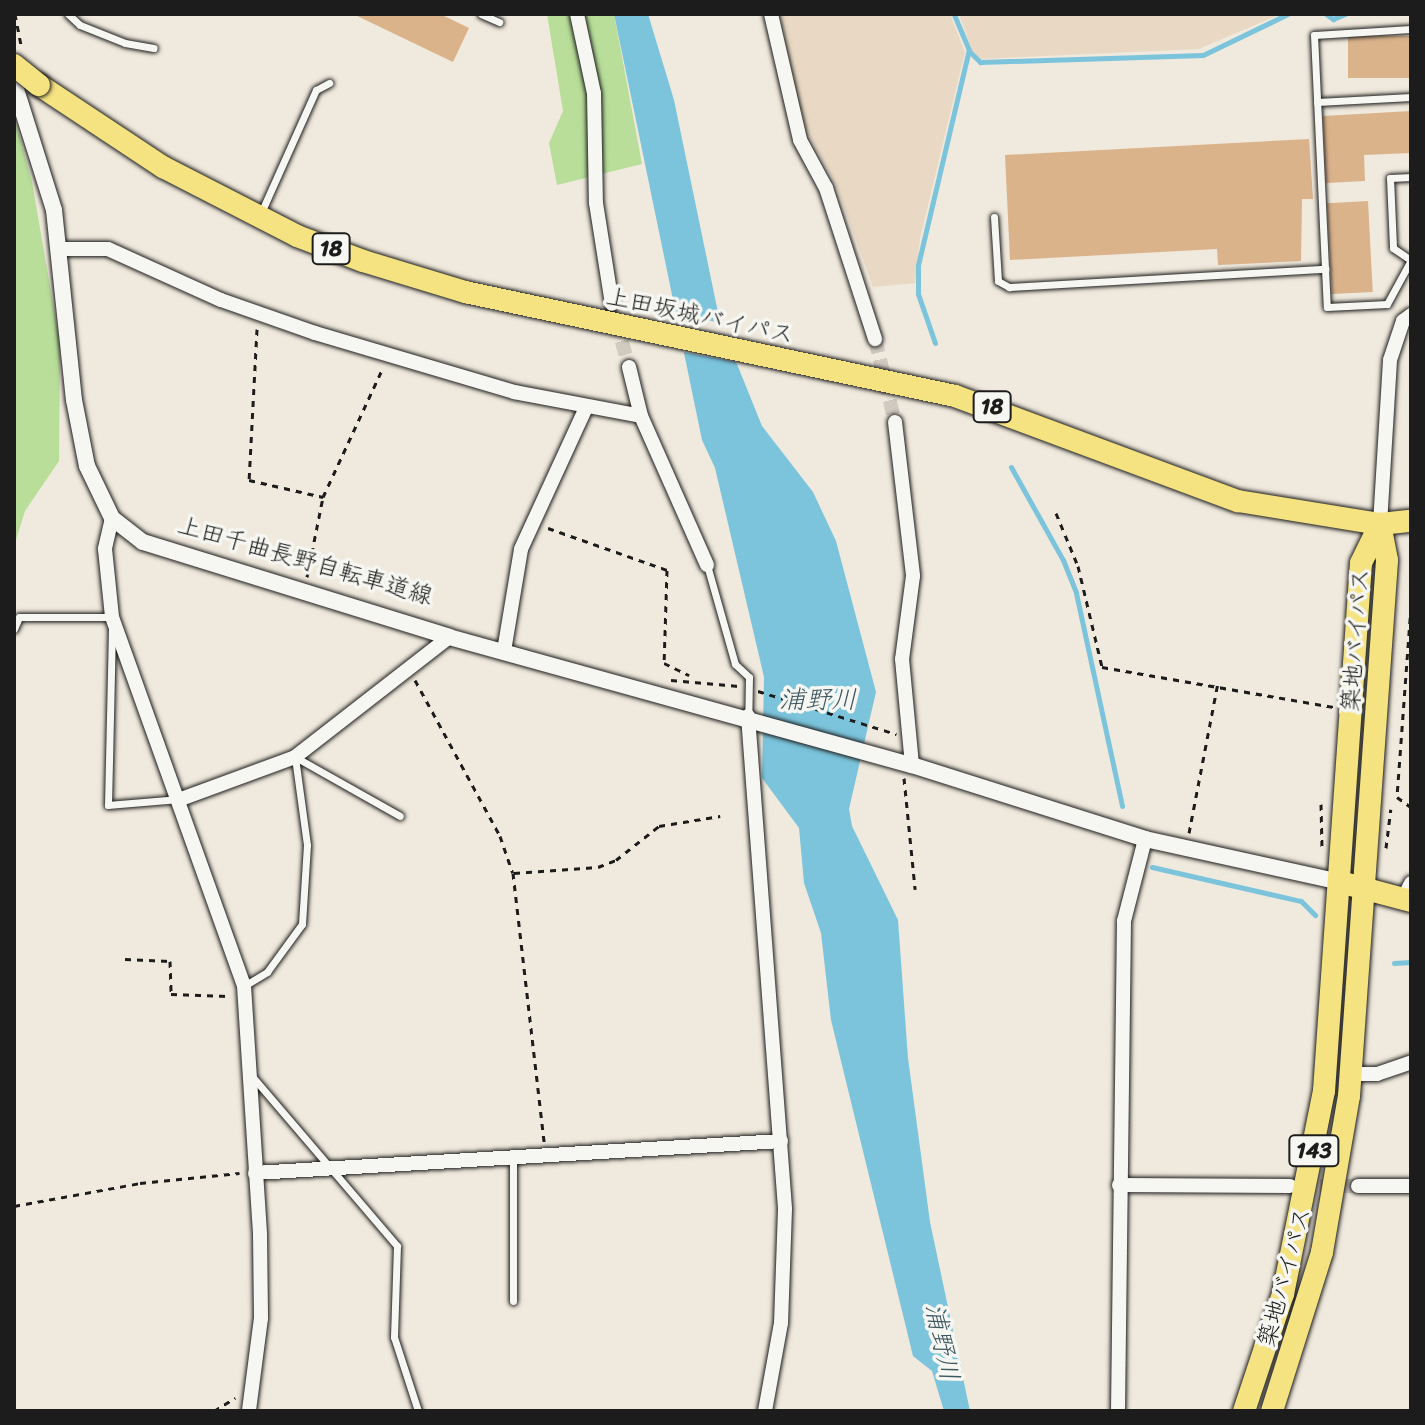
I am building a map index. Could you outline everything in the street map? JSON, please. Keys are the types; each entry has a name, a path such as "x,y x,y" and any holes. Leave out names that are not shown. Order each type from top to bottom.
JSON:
{"main road":[{"name":"上田坂城バイパス","path":"19,59 39,85 163,167 259,217 363,261 465,292 987,405 1207,493 1380,524 1411,521"},
{"name":"築地バイパス","path":"1244,1411 1283,1294 1307,1195 1324,1091 1361,563 1380,524"},
{"name":"築地バイパス","path":"1272,1411 1322,1252 1351,1074 1387,560 1380,524"},
{"path":"1340,882 1408,895"}],"street":[{"path":"577,14 594,93 596,203 612,304"},
{"path":"771,14 800,140 826,188 875,339"},
{"path":"14,83 45,175 60,249 80,436 98,495 112,518 143,542 449,637 752,718 902,762 1145,839 1340,882"},
{"path":"60,249 108,249 258,313 514,392 641,416"},
{"path":"1380,524 1390,360 1403,321 1411,315"},
{"path":"629,367 641,416 707,565"},
{"path":"504,651 521,549 586,408"},
{"path":"895,422 913,576 902,659 902,762"},
{"path":"112,518 105,549 112,617 181,799 245,991 261,1318 249,1411"},
{"path":"181,799 295,757 449,637"},
{"path":"752,718 781,1141 785,1257 781,1323 765,1411"},
{"path":"1118,1411 1124,921 1145,839"},
{"path":"1351,1074 1377,1074 1411,1062"},
{"path":"255,1173 331,1171 781,1141"},
{"path":"1119,1185 1290,1186"},
{"path":"1358,1186 1411,1186"}],"lane":[{"path":"68,14 80,25 125,43 154,48"},
{"path":"481,14 499,22"},
{"path":"1411,29 1314,35 1327,307 1387,304 1411,260 1393,248 1390,178 1411,177"},
{"path":"259,217 316,90 329,83"},
{"path":"1317,102 1411,97"},
{"path":"994,217 998,281 1009,287 1325,269"},
{"path":"707,565 735,664 749,677 753,689 752,718"},
{"path":"14,629 19,617 112,617 108,805 181,799"},
{"path":"295,757 400,816"},
{"path":"245,991 267,972 302,924 307,845 295,757"},
{"path":"249,1072 397,1246 394,1337 418,1411"},
{"path":"513,1158 513,1301"}],"path":[{"path":"15,14 19,59"},
{"path":"258,313 249,480 323,497 390,353"},
{"name":"上田千曲長野自転車道線","path":"293,577 308,581 323,497"},
{"path":"1056,513 1078,566 1102,667 1218,683 1351,711"},
{"path":"533,523 667,570 664,663 689,675"},
{"path":"1397,797 1411,606"},
{"path":"409,669 477,791 513,873 546,1156"},
{"path":"669,680 753,689 890,733"},
{"path":"1186,848 1218,683"},
{"path":"902,762 915,889"},
{"path":"1385,797 1397,797 1411,807"},
{"path":"1319,841 1321,804"},
{"path":"1388,845 1391,809"},
{"path":"513,873 598,867 616,860 659,826 720,816"},
{"path":"125,959 170,961 171,994 245,991"},
{"path":"14,1206 140,1183 255,1173"},
{"path":"214,1411 253,1390"}],"shaded area":[{"path":"780,14 950,14 965,52 920,239 915,283 873,287 836,185 803,124"},
{"path":"959,14 1281,14 1199,49 980,59 974,56"}],"green space":[{"path":"547,14 614,14 642,164 557,185 549,143 563,111"},
{"path":"14,116 32,182 60,344 59,461 25,511 14,546"}],"water":[{"name":"浦野川","path":"614,14 648,14 674,100 720,322 762,426 813,492 836,541 876,692 849,809 852,826 898,920 908,1058 930,1222 970,1411 944,1411 932,1371 913,1356 831,1020 821,933 804,883 799,828 762,778 764,677 715,468 702,440"}],"pier":[{"path":"671,315 725,323 741,363 678,351"}],"building":[{"path":"353,14 440,14 469,28 453,62"},
{"path":"1348,36 1411,36 1411,78 1348,78"},
{"path":"1411,111 1411,153 1364,155 1365,181 1326,183 1323,116"},
{"path":"1309,139 1313,199 1302,199 1301,261 1218,265 1217,249 1010,260 1005,155"},
{"path":"1368,201 1373,292 1332,294 1327,203"}],"waterway":[{"path":"935,343 918,294 918,265 969,50 954,14"},
{"path":"969,51 980,62 1203,55 1288,14"},
{"path":"1326,14 1333,19 1345,14"},
{"path":"1011,467 1063,560 1076,593 1122,806"},
{"path":"1152,867 1301,901 1315,915"},
{"path":"1394,963 1411,962"}],"tunnel":[{"path":"616,321 629,367"},
{"path":"875,339 895,422"},
{"path":"1299,1186 1358,1186"}]}
